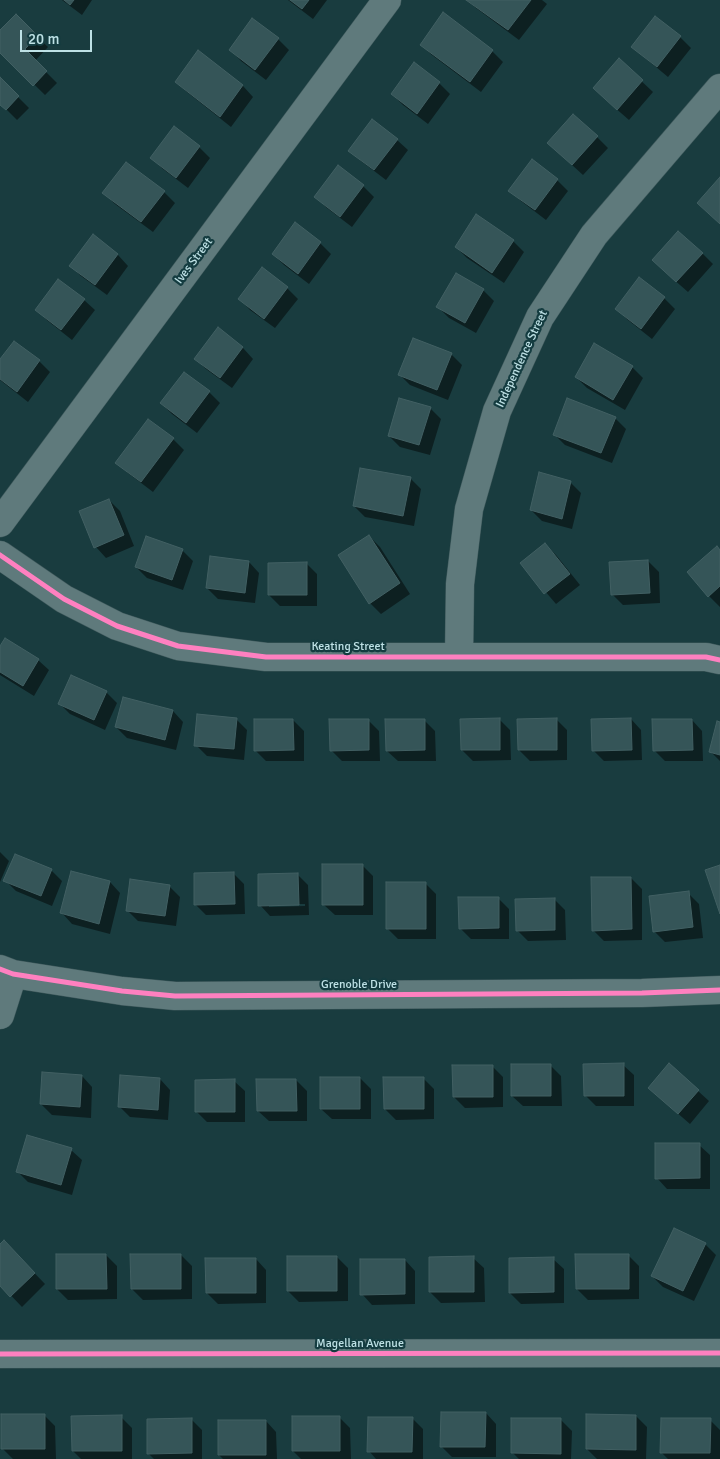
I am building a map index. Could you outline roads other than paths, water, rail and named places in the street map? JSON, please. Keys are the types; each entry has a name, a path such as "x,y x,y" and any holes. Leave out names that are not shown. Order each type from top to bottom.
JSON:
{"street":[{"name":"Ives Street","path":"0,523 387,0"},
{"name":"Independence Street","path":"459,657 460,584 469,509 497,411 540,317 594,235 720,88"},
{"name":"Keating Street","path":"0,555 64,599 117,626 178,646 266,656 706,658 720,660"},
{"name":"Grenoble Drive","path":"6,972 122,991 175,996 642,994 720,990"},
{"path":"0,1015 6,972"},
{"name":"Magellan Avenue","path":"0,1354 720,1353"}]}
